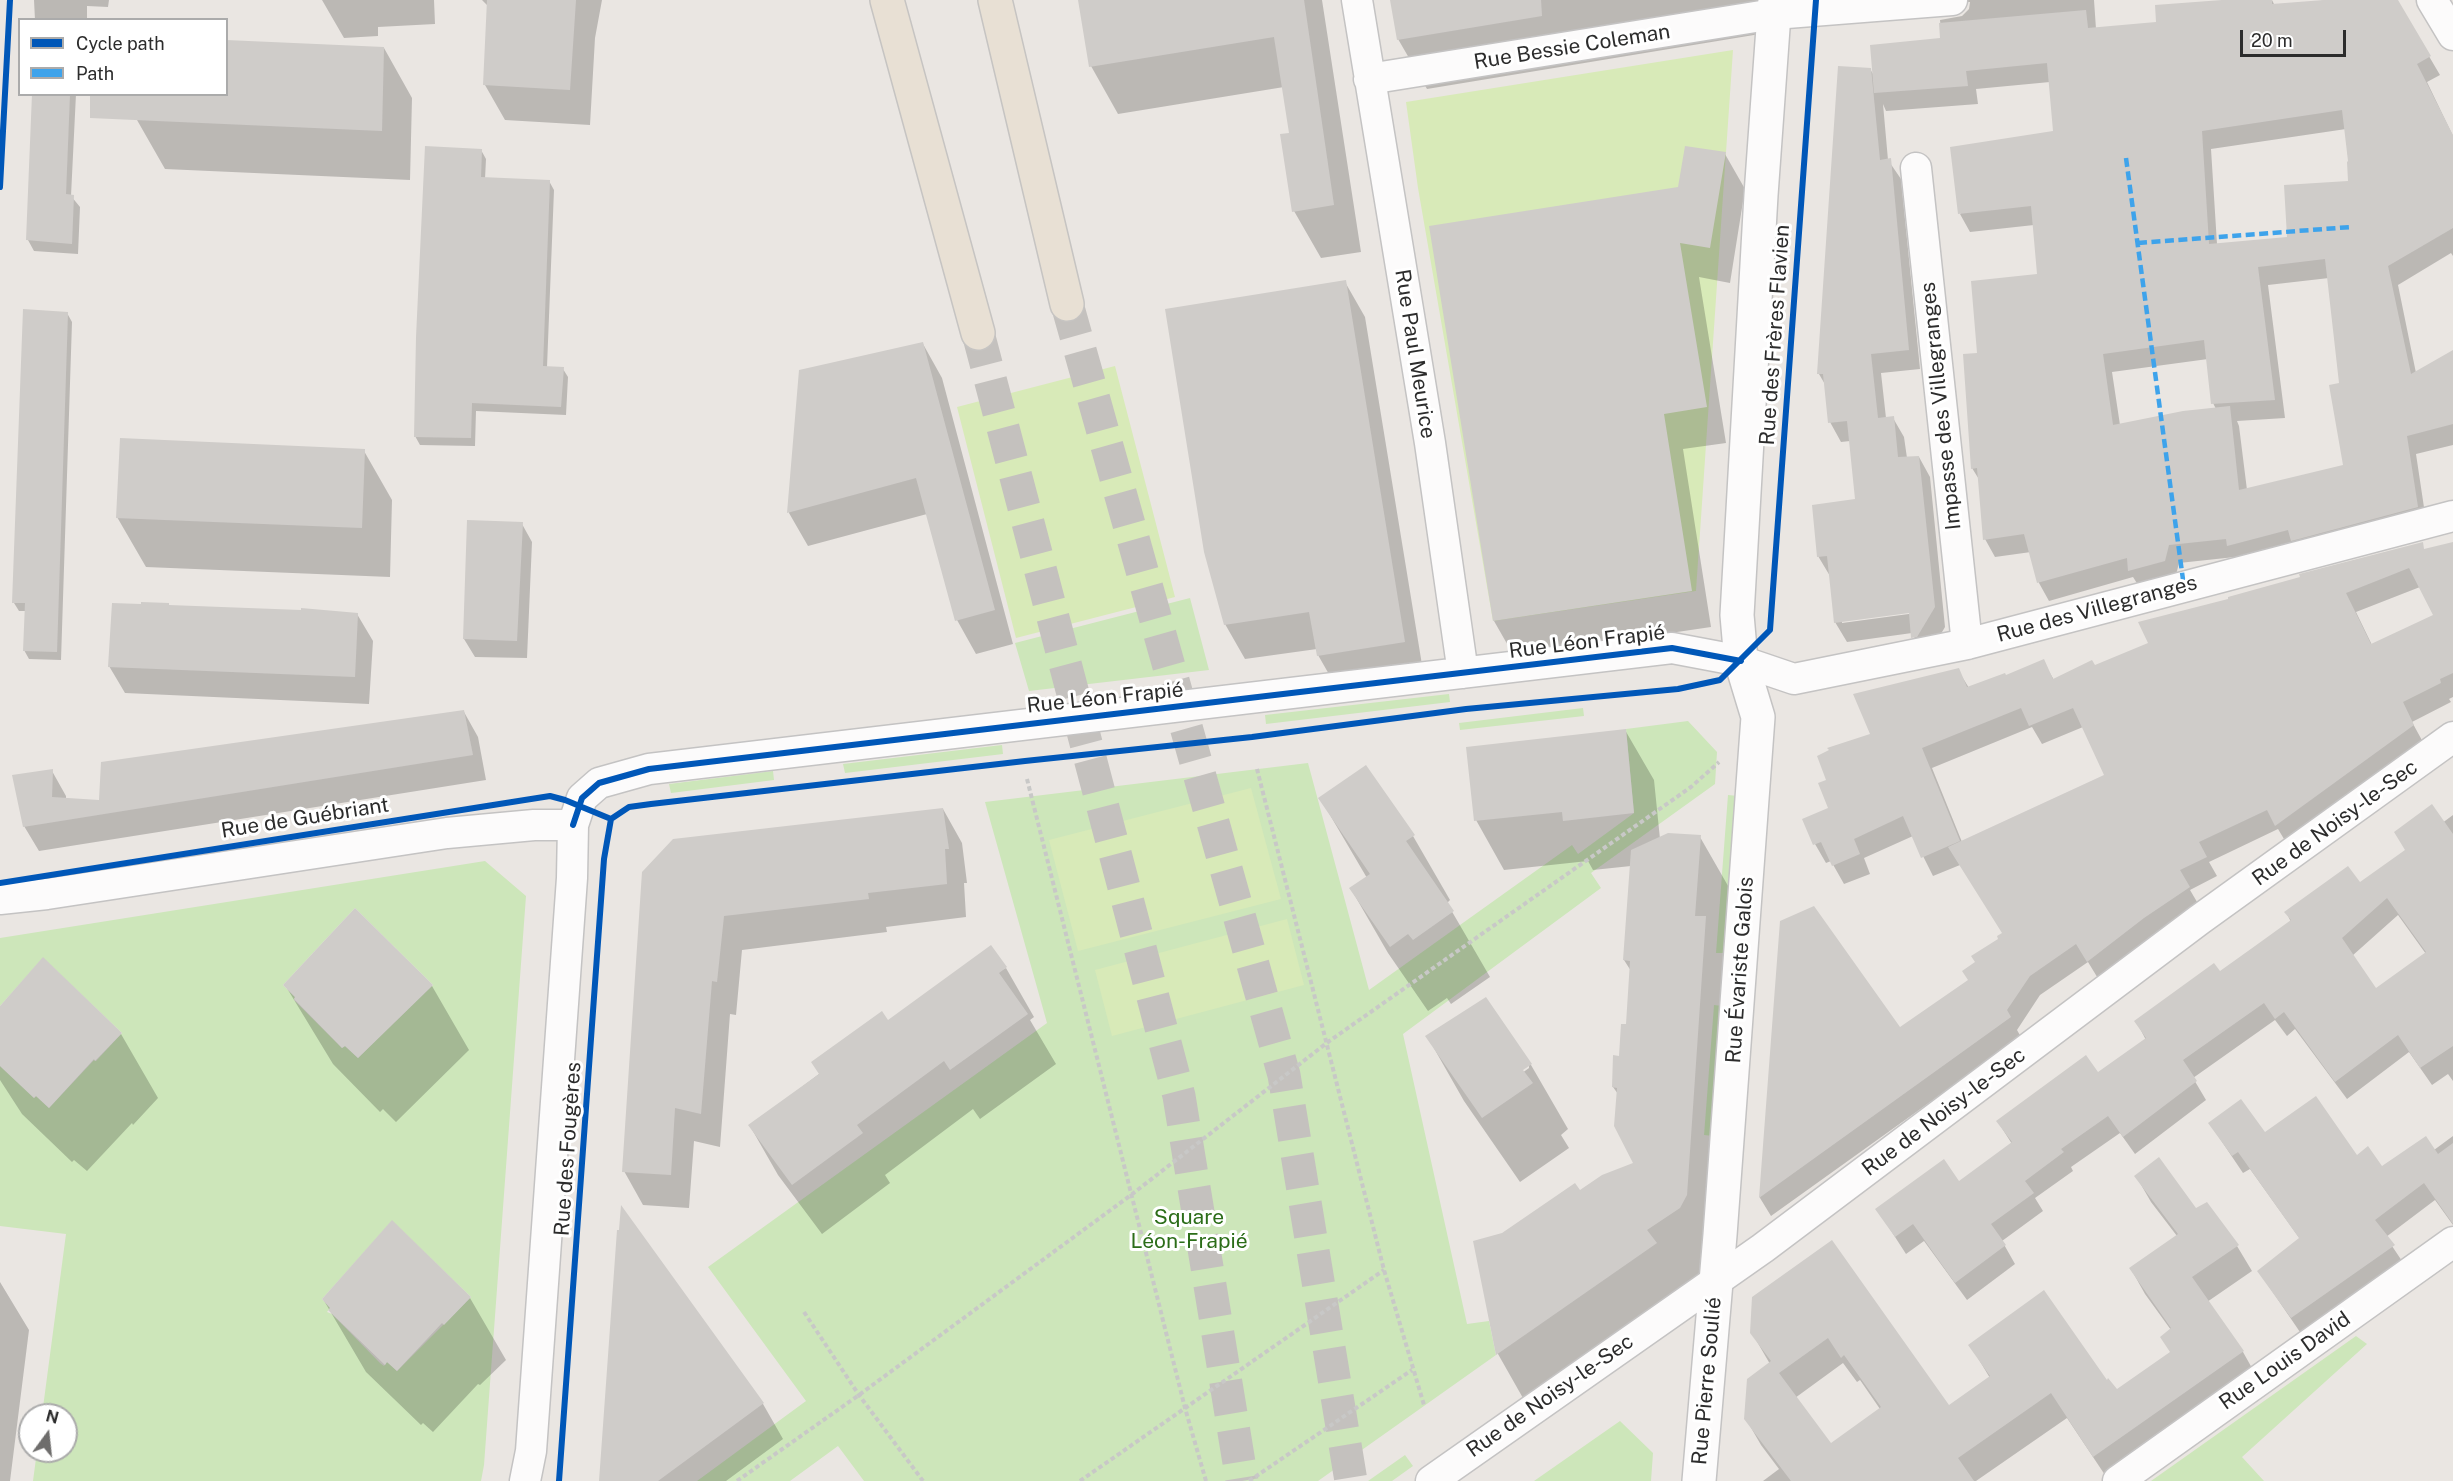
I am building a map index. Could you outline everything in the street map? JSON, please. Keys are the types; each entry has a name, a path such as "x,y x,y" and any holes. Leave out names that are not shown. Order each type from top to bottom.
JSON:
{"highway":[{"path":"887,0 978,333"},
{"path":"995,0 1067,304"}],"street":[{"name":"Rue Paul Meurice","path":"1357,0 1433,465 1464,674"},
{"name":"Rue Bessie Coleman","path":"1369,79 1775,7 1952,0"},
{"path":"2432,0 2453,35"},
{"name":"Rue des Frères Flavien","path":"1741,661 1737,615 1775,7"},
{"name":"Impasse des Villegranges","path":"1916,168 1967,644"},
{"name":"Rue des Villegranges","path":"1741,661 1794,679 1967,644 2453,516"},
{"name":"Rue Léon Frapié","path":"573,825 582,798 599,783 649,769 1672,648 1741,661"},
{"name":"Rue Évariste Galois","path":"1715,1280 1758,717 1741,661"},
{"name":"Rue de Noisy-le-Sec","path":"1431,1481 1763,1248 2199,920 2453,737"},
{"name":"Rue de Guébriant","path":"0,899 47,894 447,833 534,825 573,825"},
{"name":"Rue des Fougères","path":"525,1481 531,1451 572,878 573,825"},
{"name":"Rue Louis David","path":"2118,1481 2453,1242"},
{"name":"Rue Pierre Soulié","path":"1699,1481 1715,1280"}],"path":[{"path":"737,1481 859,1395 1131,1195 1328,1042 1691,787 1722,759"},
{"path":"1257,770 1384,1269 1424,1405"},
{"path":"1027,779 1185,1408 1206,1481"},
{"path":"1080,1481 1384,1269"},
{"path":"804,1312 859,1395 923,1481"},
{"path":"1249,1481 1412,1370"}],"green space":[{"path":"1733,50 1696,591 1493,621 1418,188 1406,102"},
{"path":"1115,366 1175,597 1016,638 957,407"},
{"path":"1190,598 1209,670 1029,691 1015,643"},
{"path":"1449,694 1450,702 1266,724 1265,715"},
{"path":"1583,708 1584,716 1460,730 1459,723"},
{"name":"Square Léon-Frapié","path":"1688,721 1717,752 1715,784 1591,873 1601,888 1403,1034 1467,1324 1489,1321 1496,1355 1318,1481 864,1481 838,1446 790,1481 697,1481 806,1401 708,1267 1047,1023 985,802 1308,763 1369,990 1572,845 1578,854 1634,813 1626,729"},
{"path":"1002,745 1003,754 845,773 843,764"},
{"path":"773,771 774,780 671,793 669,784"},
{"path":"1251,788 1281,899 1078,951 1049,840"},
{"path":"1728,795 1738,796 1725,953 1716,953"},
{"path":"485,861 526,896 481,1481 33,1481 35,1463 78,1463 78,1403 44,1403 66,1234 0,1226 0,1066 34,1098 36,1096 49,1108 122,1033 43,958 0,1006 0,938","holes":["355,908 433,985 358,1058 345,1046 342,1048 294,1000 295,997 283,985","392,1221 471,1297 397,1371 387,1362 384,1366 380,1363 332,1314 327,1312 330,1308 322,1299"]},
{"path":"1287,919 1304,985 1112,1036 1095,970"},
{"path":"1714,1005 1723,1006 1713,1136 1704,1135"},
{"path":"2356,1336 2367,1344 2242,1457 2264,1481 2151,1481"},
{"path":"1620,1421 1653,1453 1651,1481 1534,1481"},
{"path":"1405,1455 1413,1466 1392,1481 1368,1481"}],"building":[{"path":"487,0 576,0 570,90 483,85"},
{"path":"1078,0 1304,0 1334,205 1292,212 1280,134 1289,133 1274,37 1089,67"},
{"path":"1390,0 1541,0 1542,16 1397,40"},
{"path":"2222,0 2272,0 2272,4 2324,0 2398,0 2431,56 2417,64 2453,135 2453,228 2388,266 2411,374 2453,350 2453,424 2407,436 2418,507 2291,541 2288,530 2227,546 2226,539 2169,545 2165,561 2128,571 2127,558 2037,583 2024,534 1983,540 1977,468 1971,469 1963,354 1977,353 1971,281 2037,274 2031,206 1958,214 1950,147 2053,131 2047,63 1966,71 1968,86 1874,93 1870,45 1940,38 1939,23 2086,10 2088,28 2156,22 2155,5","holes":["2342,110 2348,181 2284,185 2287,237 2209,244 2202,131","2325,259 2339,383 2329,385 2343,465 2239,490 2230,406 2183,411 2113,425 2103,354 2204,340 2211,404 2275,400 2258,267"]},
{"path":"228,40 384,47 382,131 90,118 90,96 228,96"},
{"path":"1838,66 1871,68 1880,160 1891,158 1909,350 1871,354 1878,418 1894,416 1898,457 1919,456 1935,607 1917,637 1911,638 1909,613 1834,623 1827,556 1817,557 1812,505 1855,499 1847,421 1828,423 1823,374 1817,374"},
{"path":"32,96 70,96 66,194 74,195 72,244 26,240"},
{"path":"425,146 482,149 481,177 550,180 543,366 564,367 561,407 472,403 471,438 414,437"},
{"path":"1685,146 1726,152 1710,248 1680,243 1707,407 1664,414 1692,591 1493,621 1429,226 1678,187"},
{"path":"1346,280 1405,642 1317,656 1309,612 1224,625 1204,552 1165,309"},
{"path":"23,309 68,312 57,652 23,651 25,603 12,603"},
{"path":"923,342 995,610 955,621 916,478 787,513 799,370"},
{"path":"120,438 365,449 362,528 116,518"},
{"path":"467,520 523,522 517,641 463,639"},
{"path":"2423,542 2424,549 2453,542 2453,673 2440,679 2441,683 2403,702 2414,725 2275,826 2267,810 2199,842 2207,857 2180,870 2190,887 2144,918 2087,962 2076,944 2030,976 2007,1010 2011,1017 1759,1198 1780,921 1814,906 1900,1027 1968,980 1962,971 1975,962 1971,956 1998,939 1997,936 2002,933 1948,847 2104,775 2073,708 2029,726 2021,708 1922,748 1960,841 1921,858 1903,816 1854,839 1860,854 1832,866 1821,842 1813,845 1802,819 1828,808 1818,783 1826,780 1817,756 1829,750 1827,748 1870,734 1853,694 1959,668 1967,687 2005,673 2006,675 2044,659 2053,679 2092,660 2095,665 2148,643 2138,622 2228,599 2228,597 2300,577 2299,574","holes":["2409,568 2433,615 2371,644 2346,593"]},
{"path":"141,602 301,610 301,608 358,613 355,677 108,667 112,603 141,604"},
{"path":"464,710 473,755 23,827 12,775 53,769 52,797 99,800 101,762"},
{"path":"1626,729 1634,813 1563,821 1562,812 1474,821 1466,747"},
{"path":"1366,765 1415,835 1406,841 1454,911 1413,940 1408,934 1390,947 1349,888 1370,874 1318,798"},
{"path":"2432,804 2453,834 2453,1046 2420,1068 2398,1035 2335,1082 2284,1012 2275,1019 2264,1003 2183,1060 2197,1081 2123,1137 2108,1116 2061,1149 2064,1152 2025,1181 2034,1193 1991,1224 2006,1245 1955,1283 1913,1224 1895,1237 1875,1209 1944,1159 1959,1181 2012,1142 1996,1121 2086,1055 2098,1072 2146,1038 2134,1021 2214,963 2220,971 2291,920 2284,912 2348,866 2360,882 2405,850 2394,832","holes":["2387,898 2426,952 2376,988 2342,938"]},
{"path":"943,808 949,849 945,849 947,884 868,893 869,899 724,916 717,982 712,981 701,1114 675,1108 671,1175 622,1172 642,872 673,839"},
{"path":"1668,833 1701,835 1695,916 1706,916 1687,1195 1680,1208 1647,1230 1657,1243 1496,1355 1473,1241 1502,1233 1575,1183 1580,1190 1602,1175 1633,1163 1614,1126 1617,1088 1612,1087 1613,1055 1619,1056 1621,1024 1626,1024 1630,961 1623,960 1631,850"},
{"path":"355,908 433,985 358,1058 345,1046 342,1048 283,985"},
{"path":"991,945 1007,967 999,973 1028,1014 950,1070 944,1061 857,1125 863,1133 792,1185 748,1125 819,1074 811,1062 882,1011 888,1020"},
{"path":"43,957 122,1033 95,1061 94,1059 49,1108 36,1096 34,1098 0,1066 0,1006"},
{"path":"1486,997 1532,1064 1523,1070 1533,1083 1482,1118 1425,1036"},
{"path":"2316,1096 2357,1155 2368,1146 2382,1166 2426,1136 2438,1154 2453,1143 2453,1224 2424,1183 2375,1220 2395,1245 2291,1318 2257,1271 2299,1238 2238,1152 2232,1156 2208,1123 2241,1099 2265,1132"},
{"path":"2159,1157 2196,1208 2207,1202 2239,1245 2192,1277 2244,1351 2093,1457 2051,1393 1958,1458 1974,1481 1791,1481 1744,1419 1747,1379 1771,1361 1750,1333 1752,1297 1832,1240 1949,1405 1990,1376 1968,1345 2044,1290 2107,1380 2108,1378 2117,1389 2170,1352 2160,1337 2171,1328 2129,1268 2178,1234 2134,1176","holes":["1828,1338 1841,1358 1844,1355 1881,1407 1831,1443 1779,1373"]},
{"path":"621,1205 764,1403 658,1481 599,1481 617,1230 619,1230"},
{"path":"392,1220 471,1297 444,1325 442,1323 397,1371 387,1362 385,1365 328,1310 330,1308 322,1299"}],"tunnel":[{"path":"1067,304 1284,1075 1351,1481"},
{"path":"978,333 1179,1096 1242,1481"}],"marked path":[{"path":"2126,158 2184,587"},
{"path":"2138,243 2351,227"}],"cycle path":[{"path":"0,187 10,0"},
{"path":"611,819 629,807 651,804 1252,737 1466,709 1678,689 1720,680 1770,630 1816,0"},
{"path":"573,825 582,798 599,783 649,769 1672,648 1741,661"},
{"path":"0,883 550,796 611,819"},
{"path":"559,1481 604,859 611,819"}]}
